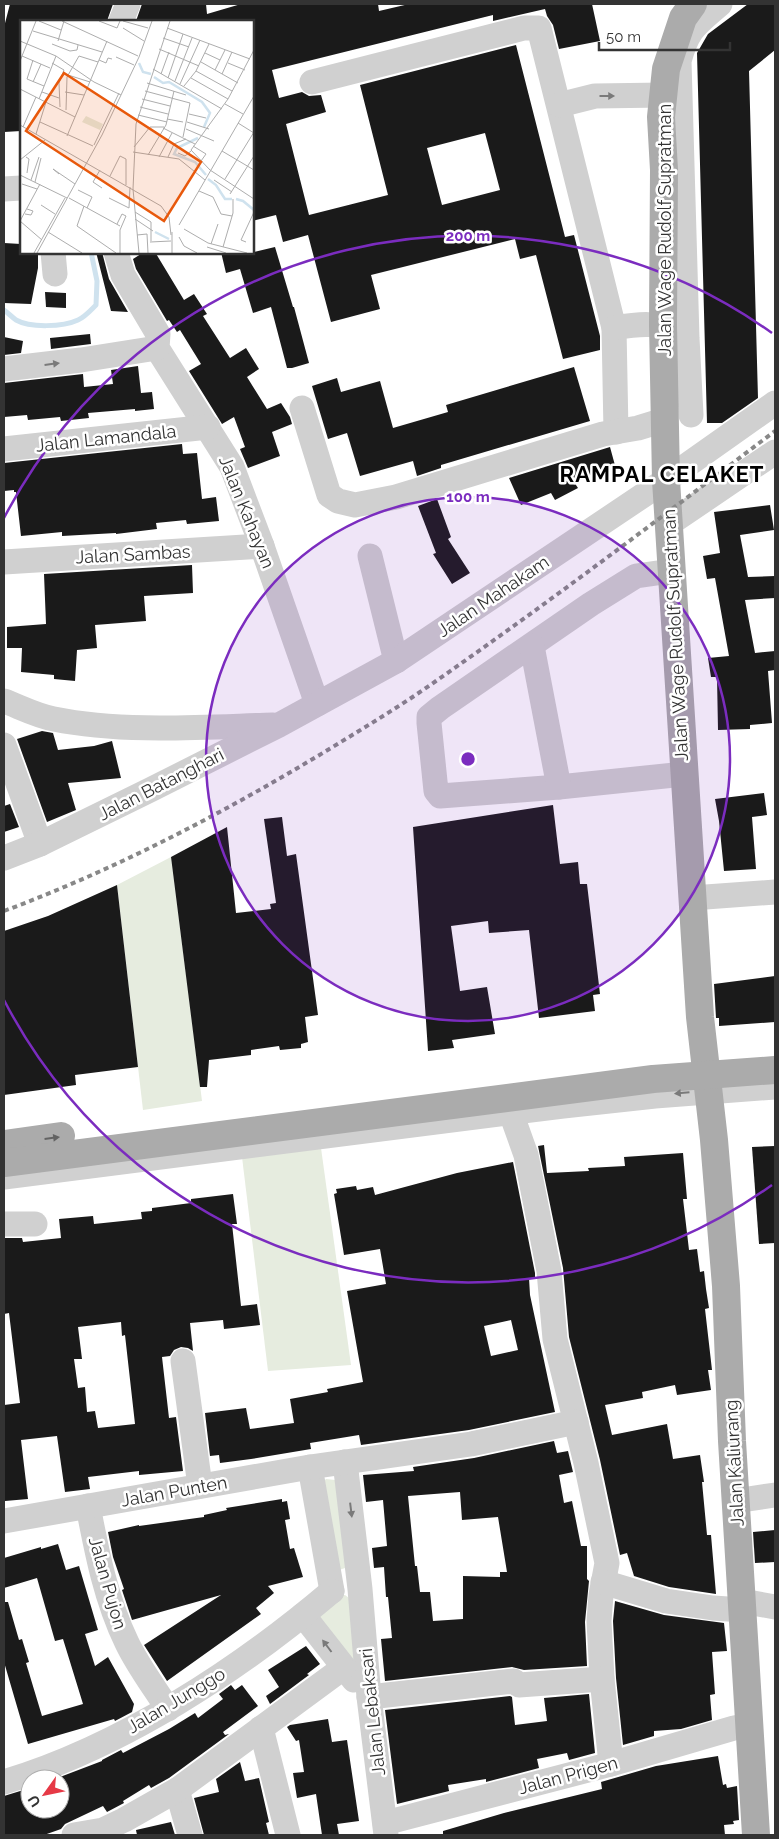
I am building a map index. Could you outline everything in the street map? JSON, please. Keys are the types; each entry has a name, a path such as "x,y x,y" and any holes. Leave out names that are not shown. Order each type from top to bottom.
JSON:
{"main road":[{"name":"Jalan Wage Rudolf Supratman","path":"693,4 683,18 666,68 661,116 673,177 663,326 664,420 668,524 692,898 700,1017 708,1076"},
{"path":"4,1144 171,1149 521,1104 653,1079 708,1076 775,1053"},
{"path":"4,1164 110,1148 253,1114 346,1101 465,1090 708,1076 775,1070"},
{"name":"Jalan Kaliurang","path":"708,1076 726,1286 736,1501 756,1835"}],"street":[{"path":"122,20 128,4"},
{"path":"691,415 687,338 673,177 679,61 684,44 692,28 720,4"},
{"path":"312,82 524,28 539,28 614,328 616,432"},
{"path":"559,105 595,96 664,95"},
{"path":"4,189 20,188"},
{"name":"Jalan Kahayan","path":"117,254 123,275 158,334 157,348 232,467 262,546 316,704"},
{"path":"614,328 631,325 663,326 687,338"},
{"path":"4,369 81,360 157,348"},
{"name":"Jalan Mahakam","path":"316,704 396,661 666,480 775,403"},
{"path":"302,408 329,495 338,501 355,504 396,497 603,434 638,428 664,420"},
{"name":"Jalan Lamandala","path":"4,448 208,427"},
{"path":"668,524 775,452"},
{"name":"Jalan Sambas","path":"4,562 262,546"},
{"path":"370,556 396,661"},
{"path":"671,571 636,576 591,604 429,717 436,791 440,796 559,787 684,774"},
{"path":"532,646 559,787"},
{"path":"4,701 53,719 101,725 189,727 279,725"},
{"name":"Jalan Batanghari","path":"4,858 40,844 150,790 279,725 316,704"},
{"path":"4,745 40,844"},
{"path":"692,898 775,892"},
{"path":"708,1076 775,1087"},
{"path":"521,1104 526,1155 549,1271 555,1339 586,1463 607,1563 599,1621 602,1679 611,1764"},
{"path":"4,1177 110,1148"},
{"path":"4,1224 35,1224"},
{"path":"183,1361 200,1486"},
{"name":"Jalan Punten","path":"4,1521 310,1467 471,1444 576,1422"},
{"name":"Jalan Lebaksari","path":"345,1462 360,1589 369,1697 386,1829"},
{"path":"310,1467 332,1591 360,1589"},
{"path":"736,1501 775,1495"},
{"name":"Jalan Pujon","path":"88,1506 100,1567 116,1621 128,1646 168,1708"},
{"path":"603,1582 666,1601 713,1608 775,1606"},
{"name":"Jalan Junggo","path":"4,1782 66,1760 168,1708 215,1678 303,1615 332,1591"},
{"path":"303,1615 343,1668 369,1697 514,1680 518,1685 602,1679"},
{"path":"78,1835 103,1830 177,1790 343,1668"},
{"name":"Jalan Prigen","path":"386,1829 734,1728 750,1725"},
{"path":"261,1728 288,1835"},
{"path":"177,1790 190,1835"}],"shaded area":[{"path":"171,857 202,1101 143,1110 117,885"},
{"path":"321,1148 351,1365 268,1371 242,1157"},
{"path":"326,1479 335,1480 348,1567 339,1570 322,1483"},
{"path":"345,1595 349,1598 358,1665 319,1621 321,1610 339,1596"}],"building":[{"path":"10,4 113,4 107,20 20,20 20,131 4,132 4,27"},
{"path":"142,4 206,4 207,14 241,4 378,4 379,11 409,4 592,4 600,41 559,49 553,25 545,9 493,21 493,15 272,70 279,98 302,92 309,96 321,95 326,112 286,124 309,215 388,195 360,85 516,45 565,237 574,235 600,336 600,350 563,359 536,255 520,259 515,239 371,275 380,309 331,322 308,235 283,242 276,215 254,220 254,20 136,20","holes":["485,133 500,190 442,205 427,148"]},
{"path":"748,4 775,4 775,50 749,71 758,398 722,423 707,423 697,53 708,34"},
{"path":"4,243 20,244 20,254 38,254 38,268 31,304 4,303"},
{"path":"275,247 309,363 287,368 271,307 253,313 240,269 226,273 221,254 254,254 254,252"},
{"path":"97,254 103,254 109,279 128,312 111,311"},
{"path":"141,254 156,254 184,300 194,294 207,314 203,316 230,358 246,348 259,369 247,377 267,409 281,403 290,417 292,424 272,432 280,456 248,468 240,449 245,447 234,417 222,424 189,371 201,364 180,330 177,332 169,320 167,321 136,269 133,259"},
{"path":"45,292 66,293 66,308 46,307"},
{"path":"90,334 91,344 51,349 50,338"},
{"path":"4,337 23,341 21,353 4,355"},
{"path":"138,366 141,393 152,392 154,409 88,413 89,418 61,421 60,417 28,420 27,415 4,417 4,383 83,374 84,387 113,384 111,370"},
{"path":"574,367 590,421 441,465 441,468 417,476 413,461 360,476 347,433 328,439 312,386 337,378 341,392 380,381 393,428 448,412 446,405"},
{"path":"182,444 183,454 197,453 202,499 216,497 219,521 187,524 186,520 156,523 157,529 116,534 62,536 62,532 21,536 16,492 14,490 4,491 4,463"},
{"path":"610,447 616,469 572,479 578,488 555,500 551,493 521,505 509,478"},
{"path":"437,499 451,537 448,539 470,573 452,584 433,554 436,553 418,506"},
{"path":"770,505 774,530 740,535 748,577 775,576 775,598 745,600 755,653 775,651 775,670 768,671 772,723 750,725 750,729 718,730 717,677 711,677 708,658 729,656 715,578 707,579 703,556 720,553 714,512"},
{"path":"192,565 193,593 144,596 146,621 95,625 97,648 77,650 75,681 54,679 54,675 21,672 22,648 7,648 7,627 46,624 44,574"},
{"path":"42,731 53,733 58,750 94,746 112,741 121,778 68,783 76,810 47,822 17,739"},
{"path":"764,793 767,815 752,817 756,869 724,871 715,799"},
{"path":"10,804 19,827 4,832 4,806"},
{"path":"553,805 560,864 578,862 580,884 587,884 600,994 593,995 595,1011 539,1018 529,930 489,933 488,921 451,926 460,991 487,987 495,1034 452,1040 454,1048 428,1051 413,827"},
{"path":"282,817 287,856 296,854 318,1015 305,1017 308,1042 301,1044 301,1048 280,1050 279,1046 251,1050 251,1055 209,1060 207,1087 200,1087 171,857 227,827 236,913 271,909 270,904 276,903 264,819"},
{"path":"117,885 138,1067 75,1075 76,1085 4,1095 4,931 48,916"},
{"path":"775,976 775,1022 719,1026 719,1018 716,1018 714,984"},
{"path":"544,1145 547,1173 589,1171 588,1168 625,1166 624,1157 683,1153 687,1199 683,1199 689,1250 697,1249 700,1272 704,1271 709,1308 705,1309 712,1370 708,1370 711,1390 677,1395 675,1385 642,1392 643,1398 605,1405 612,1435 667,1424 673,1459 700,1455 704,1482 702,1482 707,1535 711,1535 716,1594 669,1587 634,1576 627,1553 620,1555 600,1460 569,1337 563,1268 538,1146"},
{"path":"775,1146 775,1243 759,1244 752,1147"},
{"path":"513,1162 535,1273 535,1278 529,1278 530,1295 555,1412 469,1430 361,1445 359,1435 310,1443 311,1449 220,1463 219,1455 210,1456 205,1413 246,1408 250,1429 294,1423 290,1399 328,1392 327,1389 363,1382 347,1291 386,1284 380,1249 344,1255 334,1194 337,1193 336,1189 356,1186 357,1190 373,1187 375,1195 457,1173","holes":["511,1320 518,1350 491,1356 484,1326"]},
{"path":"233,1194 237,1224 232,1224 241,1306 257,1304 260,1325 224,1329 223,1320 190,1323 193,1351 181,1347 174,1350 170,1356 162,1357 169,1418 176,1417 183,1471 139,1475 139,1471 88,1477 90,1489 65,1492 57,1436 21,1440 28,1499 5,1501 4,1405 20,1403 9,1313 4,1314 4,1238 22,1238 23,1242 61,1238 59,1219 93,1216 94,1224 142,1219 141,1212 152,1211 152,1208 191,1203 191,1199","holes":["121,1322 122,1336 125,1335 135,1424 98,1428 95,1411 87,1412 85,1387 78,1388 74,1359 82,1359 78,1327"]},
{"path":"554,1441 557,1453 568,1451 573,1472 559,1475 564,1503 572,1501 581,1546 587,1546 587,1579 589,1581 585,1622 587,1666 524,1670 512,1667 385,1681 381,1639 392,1638 388,1597 386,1597 384,1567 374,1568 372,1548 387,1546 383,1500 366,1502 363,1475 414,1471 413,1467 474,1458","holes":["460,1492 462,1520 498,1517 507,1572 500,1572 500,1577 463,1576 463,1619 433,1621 430,1592 420,1592 417,1566 415,1566 408,1496"]},
{"path":"282,1499 282,1502 287,1501 290,1519 285,1520 290,1549 294,1548 303,1577 268,1586 274,1593 256,1608 261,1614 167,1681 144,1645 221,1595 132,1620 113,1557 108,1532 139,1525 204,1517 204,1515 227,1510 226,1508"},
{"path":"775,1530 775,1562 755,1563 753,1532"},
{"path":"58,1544 66,1570 79,1566 98,1630 85,1634 95,1666 108,1657 134,1704 132,1712 115,1721 114,1719 28,1744 4,1662 4,1602 8,1602 19,1640 22,1639 29,1662 26,1663 42,1716 83,1704 63,1639 55,1641 37,1578 4,1588 4,1558"},
{"path":"615,1601 664,1615 724,1623 727,1651 712,1652 715,1694 710,1695 712,1720 681,1729 654,1731 654,1736 623,1745 616,1678 613,1621"},
{"path":"306,1646 320,1664 307,1674 309,1675 270,1704 266,1696 279,1687 268,1670"},
{"path":"231,1685 235,1690 242,1685 258,1706 223,1732 225,1735 229,1734 169,1778 151,1788 149,1785 123,1801 124,1803 107,1812 103,1806 65,1824 61,1829 44,1835 4,1835 4,1796 20,1791 20,1819 70,1819 70,1773 102,1761 121,1750 123,1753 195,1713 198,1718 223,1699 219,1694"},
{"path":"589,1694 595,1753 569,1760 567,1753 537,1759 539,1768 486,1782 486,1779 448,1785 449,1791 397,1804 385,1710 510,1696 512,1697 515,1725 547,1721 544,1698"},
{"path":"328,1719 332,1742 347,1740 359,1821 337,1824 339,1835 322,1835 316,1794 297,1798 293,1773 304,1772 299,1740 296,1741 287,1727"},
{"path":"718,1756 723,1785 726,1784 727,1788 737,1786 739,1820 733,1821 734,1824 724,1825 725,1835 443,1835 443,1831 504,1813 602,1789 601,1782 656,1766"},
{"path":"240,1762 245,1781 259,1778 269,1822 266,1823 269,1835 204,1835 194,1798 219,1792 216,1779"},
{"path":"171,1822 175,1835 137,1835 136,1830"}],"waterway":[{"path":"40,20 43,4"},
{"path":"4,310 22,323 47,326 64,324 83,317 96,305 97,281 91,254"}],"railway":[{"path":"4,911 89,876 172,837 252,794 371,723 423,690 522,620 775,431"}],"district":[{"name":"RAMPAL CELAKET","path":"662,474"}]}
